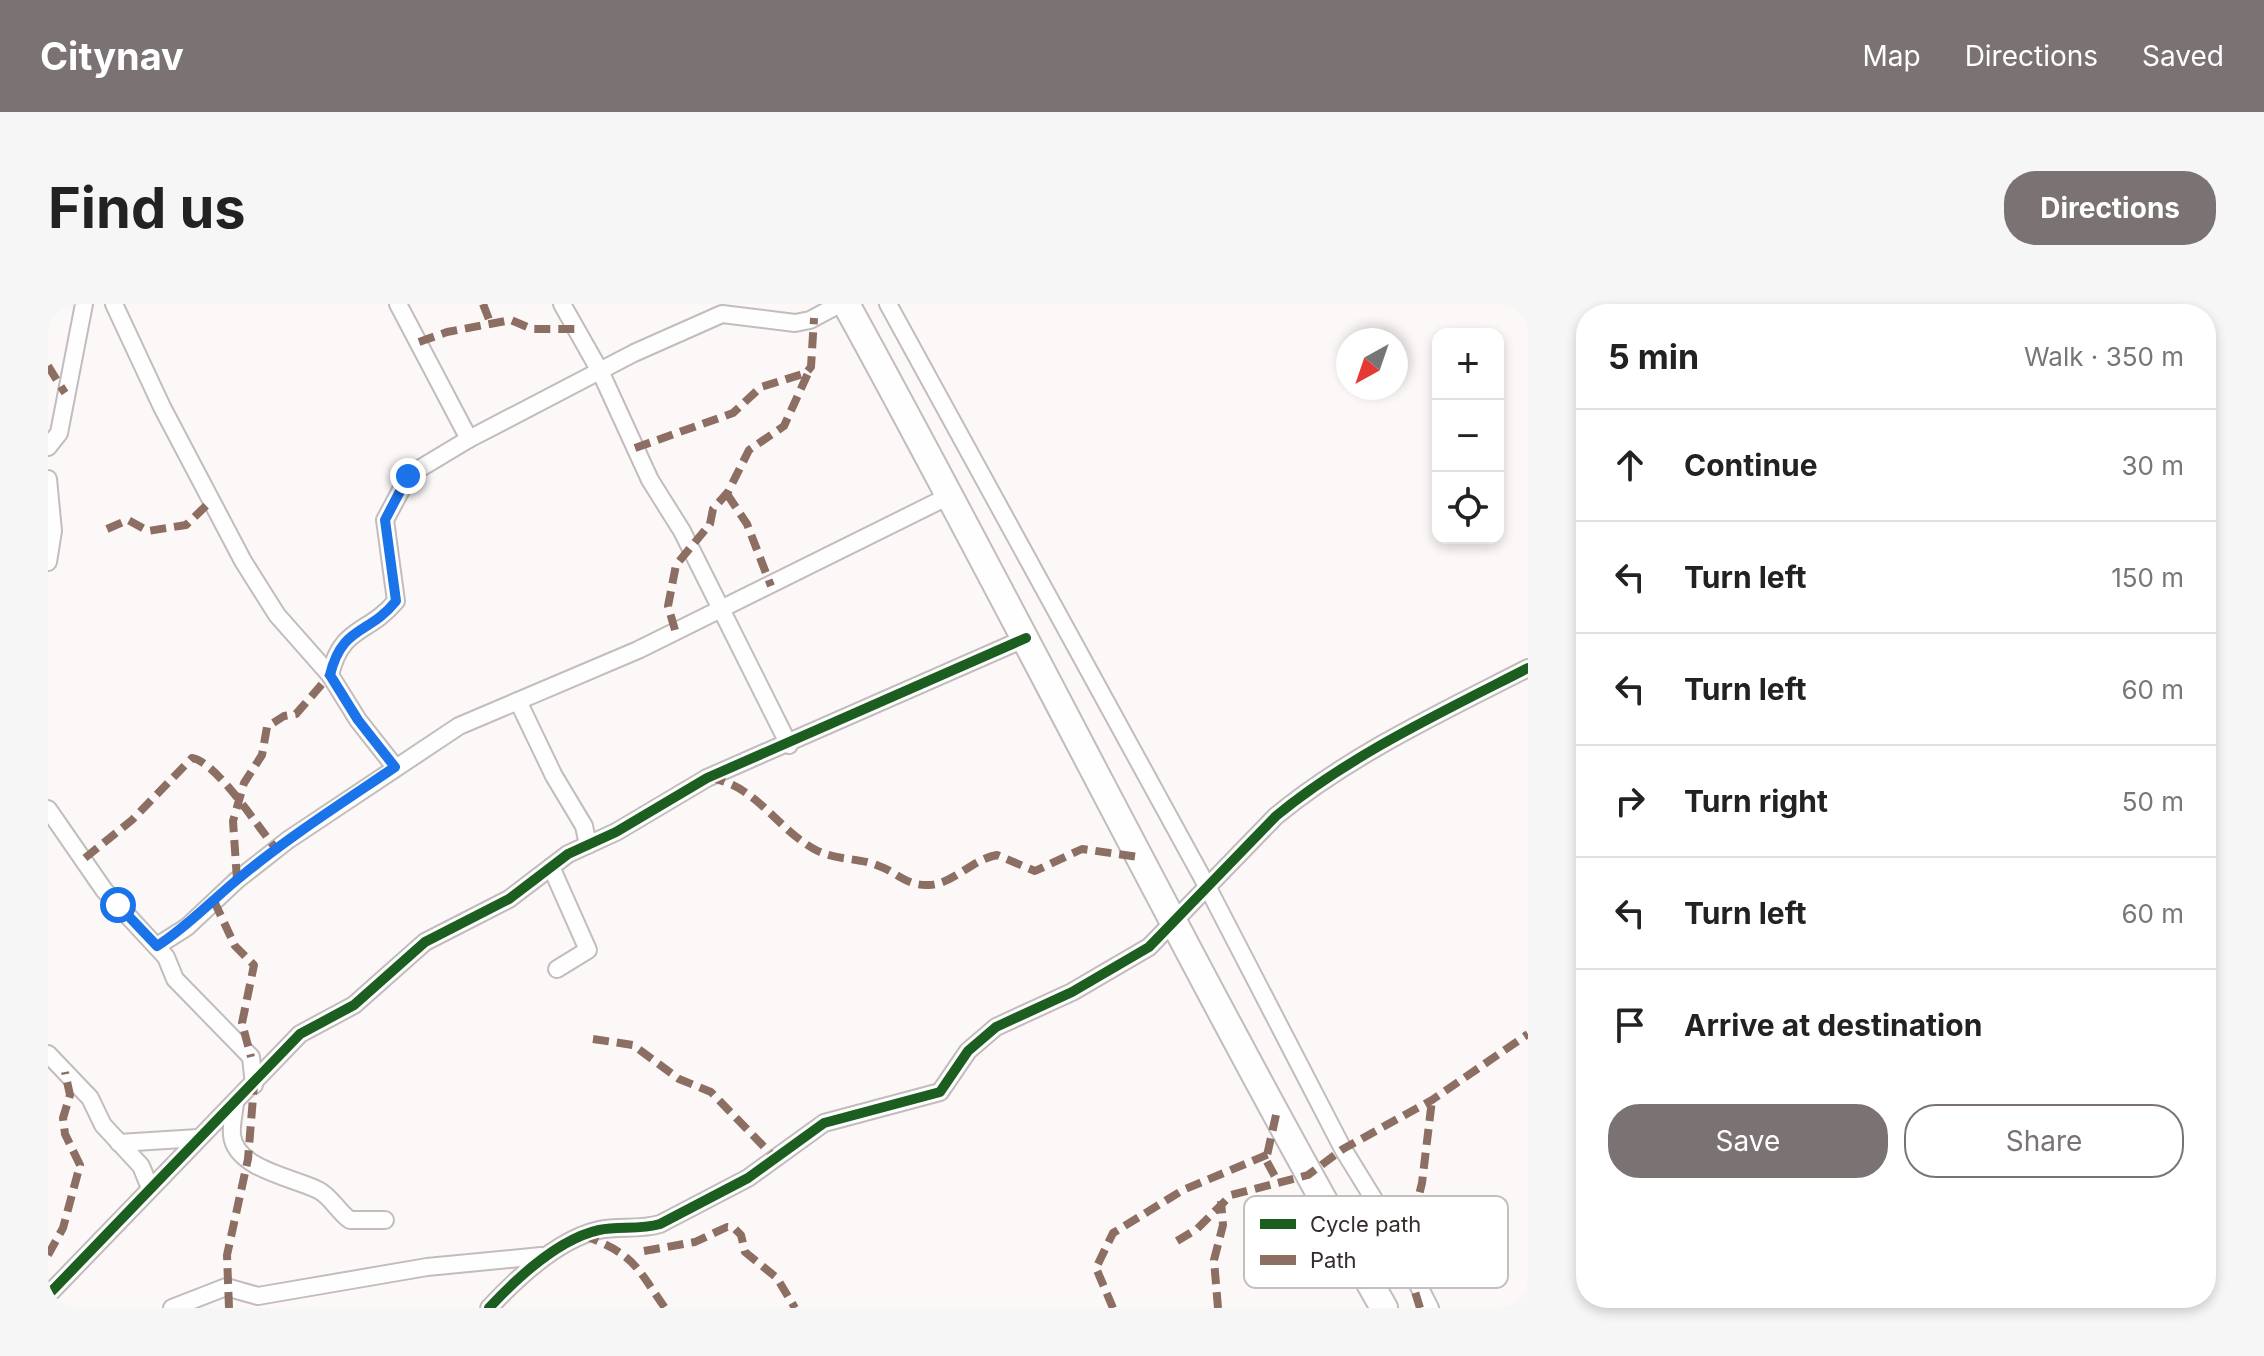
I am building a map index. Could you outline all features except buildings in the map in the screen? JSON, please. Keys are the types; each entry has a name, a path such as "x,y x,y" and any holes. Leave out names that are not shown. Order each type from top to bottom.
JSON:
{"highway":[{"path":"843,304 951,495 1173,924 1322,1196"},
{"path":"1373,1288 1384,1308"}],"street":[{"path":"48,447 59,433 84,304"},
{"path":"114,304 162,407 243,561 277,615 330,675 358,720 395,767"},
{"path":"398,304 469,439"},
{"path":"562,304 601,373 650,480 678,523 789,745"},
{"path":"330,675 341,643 382,616 396,601 385,520 401,483 408,476 469,439 722,314 795,323 810,320 843,304"},
{"path":"888,304 1208,888 1343,1149 1372,1196"},
{"path":"48,479 53,531 48,562"},
{"path":"157,946 187,927 237,880 288,840 459,726 618,659 951,495"},
{"path":"48,1295 300,1034 354,1005 425,942 509,899 568,854 707,778 789,745 1026,638"},
{"path":"489,1308 525,1269 595,1231 660,1224 748,1178 824,1123 940,1092 968,1051 996,1027 1072,992 1140,954 1173,924 1276,816 1330,775 1528,668"},
{"path":"518,701 554,776 584,826 588,845"},
{"path":"48,809 85,858 104,890 157,946 175,979 251,1057 254,1085"},
{"path":"552,869 588,950 557,969"},
{"path":"48,1054 90,1098 103,1125 141,1166 150,1188"},
{"path":"235,1103 232,1135 235,1146 248,1159 278,1176 321,1191 350,1220 385,1220"},
{"path":"119,1143 198,1138"},
{"path":"172,1308 226,1287 258,1296 427,1267 551,1255"},
{"path":"1420,1288 1430,1308"}],"marked path":[{"path":"483,304 490,322"},
{"path":"635,448 733,413 761,387 806,373 811,367 814,318"},
{"path":"419,342 447,332 511,320 532,329 576,329"},
{"path":"48,366 65,393"},
{"path":"675,630 668,606 676,565 710,524 713,509 728,492 749,450 784,426 809,371"},
{"path":"727,494 747,524 771,586"},
{"path":"107,529 128,520 148,531 186,525 211,501"},
{"path":"237,880 233,821 244,783 262,755 267,727 284,716 296,714 330,675"},
{"path":"85,858 132,820 192,758 202,762 225,783 277,850"},
{"path":"709,778 739,789 814,849 871,863 921,885 938,884 997,855 1035,871 1082,849 1139,857"},
{"path":"214,901 235,946 254,965 242,1023 251,1057"},
{"path":"1177,1241 1197,1229 1231,1195 1308,1175 1343,1149 1432,1100 1528,1034"},
{"path":"593,1039 633,1045 679,1079 711,1092 775,1158"},
{"path":"48,1255 63,1228 80,1165 65,1134 63,1118 70,1095 65,1072"},
{"path":"229,1308 227,1255 248,1159 254,1085"},
{"path":"1419,1196 1432,1100"},
{"path":"1276,1115 1266,1160 1278,1182"},
{"path":"1113,1308 1096,1268 1113,1233 1183,1190 1269,1154"},
{"path":"1218,1308 1214,1260 1223,1225 1221,1201"},
{"path":"644,1251 695,1242 727,1227 734,1228 741,1235 745,1252 777,1278 795,1308"},
{"path":"583,1235 614,1249 632,1263 665,1308"},
{"path":"1414,1288 1420,1308"}],"cycle path":[{"path":"48,1295 300,1034 354,1005 425,942 509,899 568,854 616,832 707,778 1026,638"},
{"path":"489,1308 525,1273 568,1242 599,1230 660,1224 748,1178 824,1123 940,1092 968,1051 996,1027 1072,992 1149,947 1276,816 1334,773 1430,718 1528,668"}],"route":[{"path":"118,905 157,946 187,927 237,880 288,840 395,767 358,720 330,675 341,643 382,616 396,601 385,520 401,483 408,476"}]}
